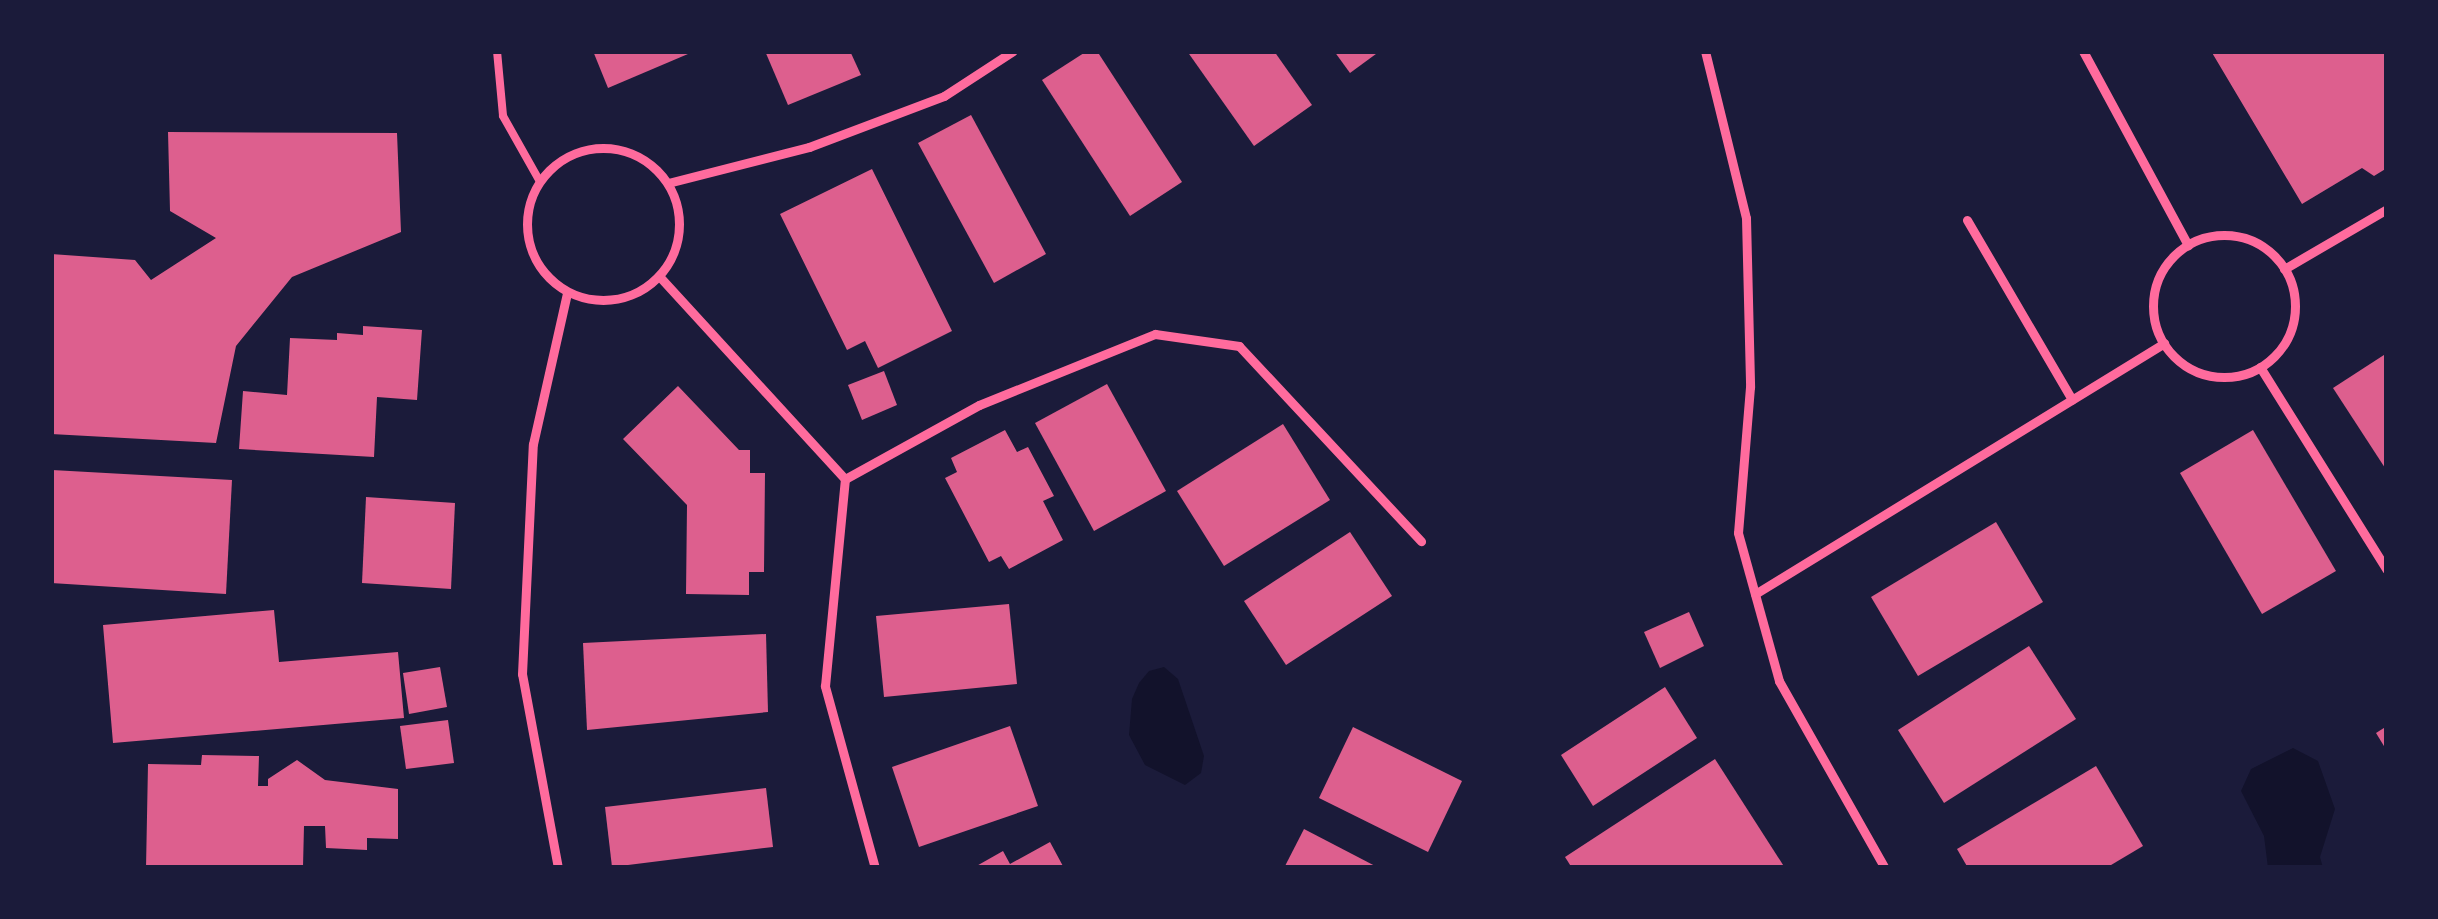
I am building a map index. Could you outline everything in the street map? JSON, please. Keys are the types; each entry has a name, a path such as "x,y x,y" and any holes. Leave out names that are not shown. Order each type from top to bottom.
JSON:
{"lane":[{"path":"668,183 808,147 944,96 1012,51"},
{"path":"1706,51 1746,218 1750,387 1738,532 1779,681 1886,868"},
{"path":"2084,51 2188,244"},
{"path":"606,146 652,164 668,183 679,232 659,276 639,292 616,299 567,292 546,277 525,230 539,180 569,155 606,146"},
{"path":"2284,269 2387,209"},
{"path":"1967,220 2072,400"},
{"path":"2222,235 2258,243 2284,269 2295,312 2290,334 2260,367 2241,376 2197,372 2177,361 2164,343 2153,300 2170,259 2188,244 2222,235"},
{"path":"659,276 845,479 825,686 875,868"},
{"path":"558,868 522,674 533,444 567,292"},
{"path":"845,479 979,405 1155,334 1239,346 1421,541"},
{"path":"1755,594 2164,343"},
{"path":"2260,367 2387,570"}],"path":[{"path":"497,51 503,116 539,180"}],"shaded area":[{"path":"1164,667 1178,679 1204,756 1201,773 1185,785 1145,765 1129,735 1132,699 1139,683 1149,671"},
{"path":"2293,748 2318,761 2335,809 2320,857 2323,868 2268,868 2264,836 2241,791 2251,769"}],"building":[{"path":"593,51 695,51 608,88"},
{"path":"765,51 850,51 861,75 788,105"},
{"path":"1087,51 1097,51 1182,182 1130,216 1042,80"},
{"path":"1187,51 1274,51 1312,105 1254,146"},
{"path":"1334,51 1380,51 1350,73"},
{"path":"2211,51 2387,51 2387,168 2374,176 2362,168 2302,204"},
{"path":"971,115 1046,254 994,283 918,143"},
{"path":"168,132 397,133 401,232 292,277 236,346 216,443 51,434 51,254 135,260 151,280 216,238 170,211"},
{"path":"872,169 952,331 878,368 865,341 847,350 780,214"},
{"path":"363,326 422,330 417,400 377,397 374,457 239,449 243,391 287,395 290,338 337,340 337,333 363,335"},
{"path":"2387,353 2387,471 2333,388"},
{"path":"884,371 897,405 862,420 848,385"},
{"path":"1107,384 1166,491 1094,531 1035,423"},
{"path":"678,386 739,450 750,450 750,473 765,473 764,572 749,572 749,595 686,594 687,505 623,439"},
{"path":"1283,424 1330,500 1224,566 1177,491"},
{"path":"1005,430 1017,452 1028,447 1054,496 1043,501 1063,540 1009,569 1001,556 989,562 945,478 957,472 951,458"},
{"path":"2253,430 2336,571 2262,614 2180,473"},
{"path":"52,470 232,480 226,594 51,583"},
{"path":"366,497 455,503 451,589 362,583"},
{"path":"1996,522 2043,602 1918,676 1871,597"},
{"path":"1350,532 1392,596 1286,665 1244,601"},
{"path":"1009,604 1017,684 884,697 876,616"},
{"path":"274,610 279,662 398,652 404,718 113,743 103,625"},
{"path":"1689,612 1704,646 1660,668 1644,632"},
{"path":"766,634 768,712 587,730 583,643"},
{"path":"2029,646 2076,719 1944,803 1898,730"},
{"path":"440,667 447,707 409,714 403,673"},
{"path":"1665,687 1697,738 1593,806 1561,755"},
{"path":"448,720 454,763 406,769 400,726"},
{"path":"1010,726 1038,806 919,847 892,767"},
{"path":"2387,726 2387,751 2376,733"},
{"path":"1353,727 1462,781 1428,852 1319,798"},
{"path":"202,755 259,756 258,786 268,786 268,779 297,760 325,780 398,789 398,839 367,838 367,850 326,848 325,826 304,826 303,867 146,868 148,764 201,765"},
{"path":"1715,759 1785,868 1572,868 1565,857"},
{"path":"2096,766 2143,846 2106,868 1968,868 1957,849"},
{"path":"766,788 773,847 612,867 605,807"},
{"path":"1304,829 1379,868 1284,868"},
{"path":"1050,842 1064,868 973,868 1003,851 1010,864"}]}
